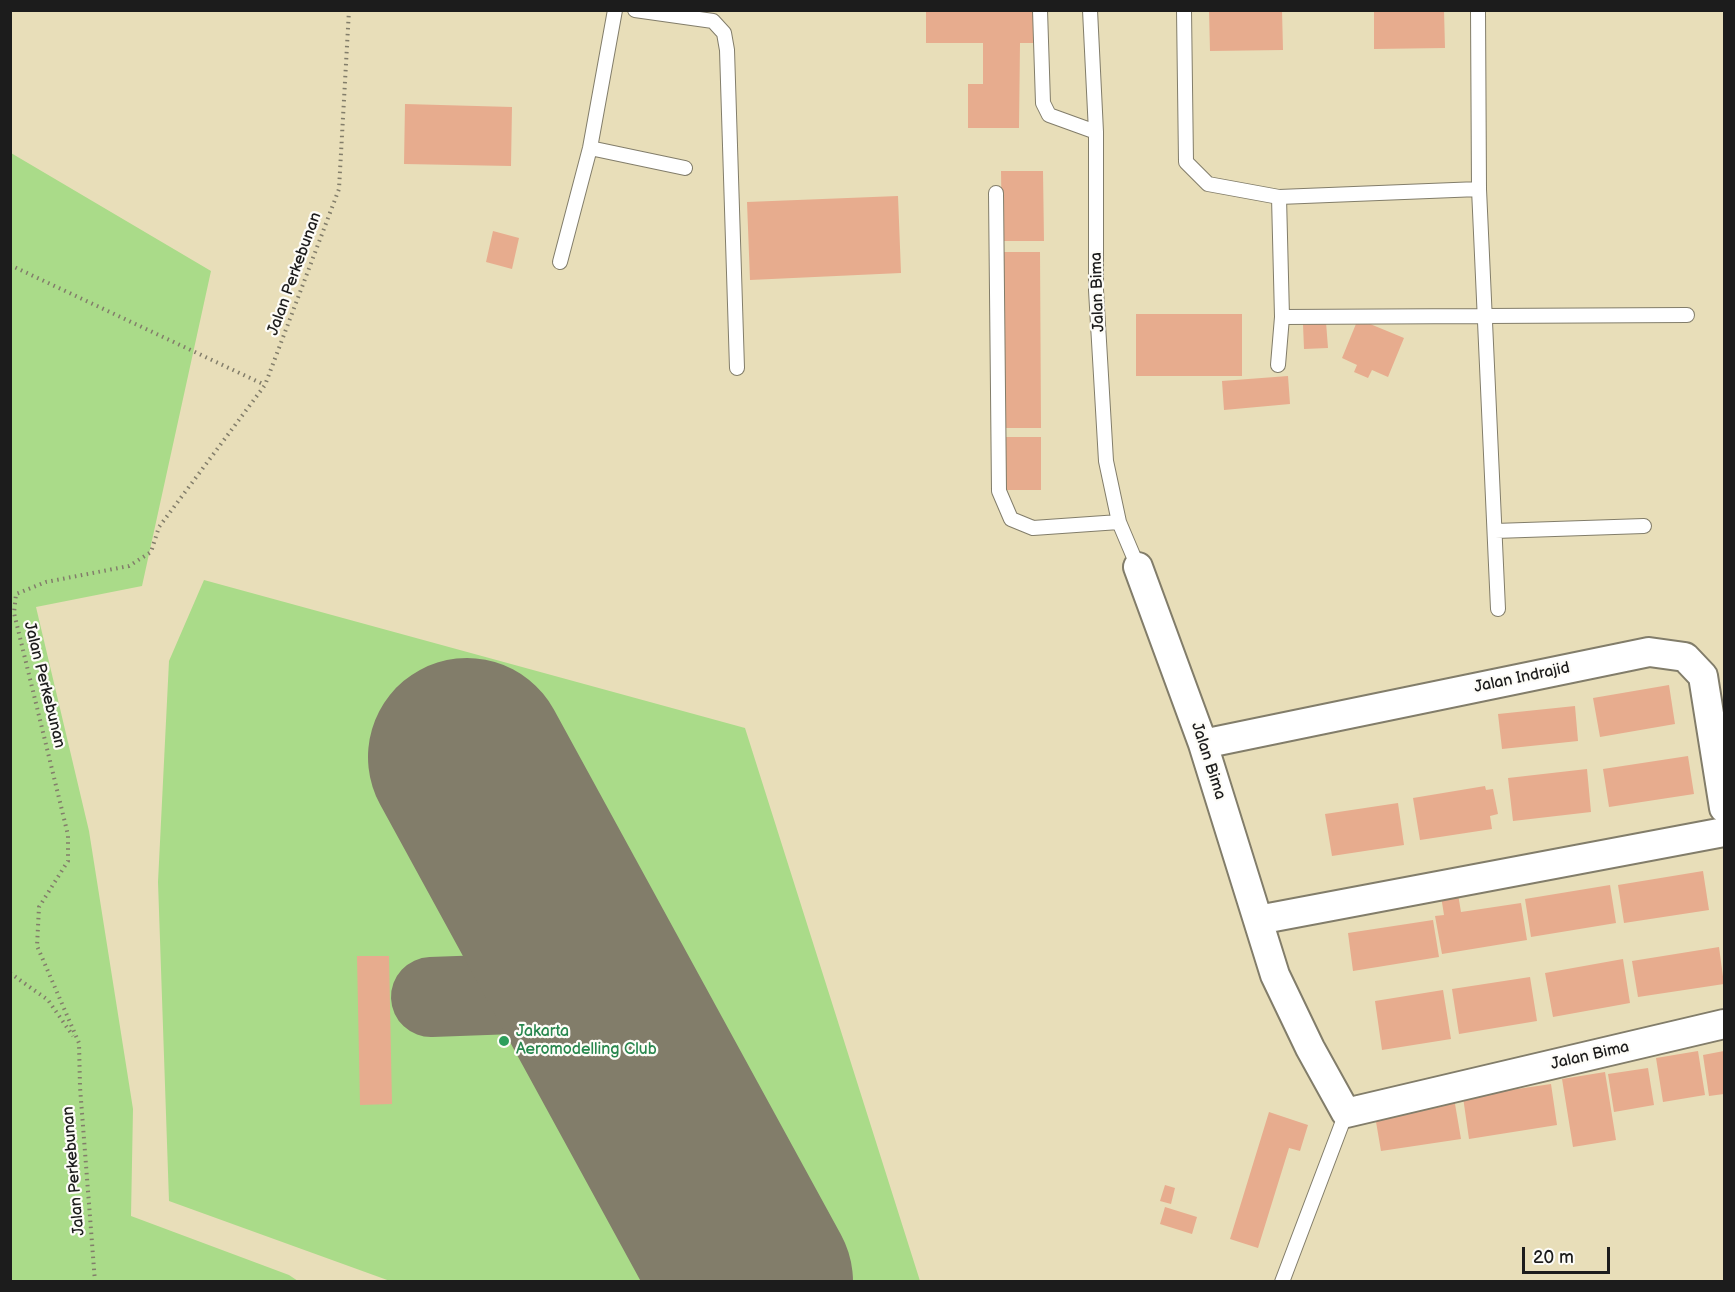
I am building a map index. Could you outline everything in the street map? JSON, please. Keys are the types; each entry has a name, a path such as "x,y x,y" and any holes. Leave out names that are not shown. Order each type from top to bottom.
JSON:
{"street":[{"name":"Jalan Bima","path":"1138,567 1203,744 1275,975 1310,1048 1346,1113 1725,1024"},
{"name":"Jalan Indrajid","path":"1203,744 1649,652 1685,657 1703,676 1725,807"},
{"path":"1258,920 1725,832"}],"lane":[{"path":"560,262 590,148 615,10"},
{"path":"635,10 713,21 724,33 737,368"},
{"path":"1040,10 1043,103 1049,115 1096,132"},
{"name":"Jalan Bima","path":"1090,10 1096,132 1096,290 1107,461 1119,522 1138,567"},
{"path":"1184,10 1186,162 1208,184 1279,196 1479,189"},
{"path":"1478,10 1479,189 1498,609"},
{"path":"590,148 685,168"},
{"path":"996,193 999,491 1011,519 1033,528 1119,522"},
{"path":"1278,365 1282,317 1279,196"},
{"path":"1282,317 1486,314 1687,315"},
{"path":"1495,531 1644,526"},
{"path":"1282,1281 1346,1113"}],"path":[{"name":"Jalan Perkebunan","path":"95,1281 80,1087 79,1043 37,946 39,907 68,861 68,835 14,613 16,594 46,582 129,566 151,552 159,527 265,385 339,189 349,10"},
{"path":"10,265 265,385"},
{"path":"10,974 48,1000 79,1043"}],"green space":[{"path":"11,153 211,271 142,586 36,607 89,831 133,1109 131,1216 289,1275 298,1281 11,1281"},
{"name":"Jakarta Aeromodelling Club","path":"204,580 745,728 920,1281 390,1281 169,1201 158,882 169,661"}],"building":[{"path":"926,10 1036,10 1037,43 1020,43 1019,128 968,128 968,84 983,84 983,43 926,43"},
{"path":"1209,10 1282,10 1283,50 1210,51"},
{"path":"1374,10 1444,10 1445,48 1374,49"},
{"path":"405,104 512,107 511,166 404,164"},
{"path":"1001,171 1043,171 1044,241 1002,241"},
{"path":"898,196 901,273 750,280 747,202"},
{"path":"493,231 519,238 512,269 486,262"},
{"path":"1002,252 1040,252 1041,428 1003,428"},
{"path":"1136,314 1242,314 1242,376 1136,376"},
{"path":"1358,319 1404,338 1388,377 1372,370 1368,378 1354,372 1357,365 1342,358"},
{"path":"1326,322 1328,348 1304,349 1303,324"},
{"path":"1288,376 1290,404 1224,410 1222,381"},
{"path":"1004,437 1041,437 1041,490 1005,490"},
{"path":"1669,685 1675,724 1600,737 1593,698"},
{"path":"1575,706 1578,741 1502,749 1498,714"},
{"path":"1688,756 1694,794 1609,807 1603,769"},
{"path":"1587,769 1591,812 1513,821 1508,778"},
{"path":"1485,786 1486,790 1493,789 1498,814 1490,816 1492,829 1420,840 1413,798"},
{"path":"1398,803 1404,845 1332,856 1325,814"},
{"path":"1703,871 1709,910 1624,923 1618,885"},
{"path":"1610,885 1616,923 1531,937 1525,899"},
{"path":"1458,894 1461,912 1521,903 1527,940 1442,954 1435,916 1444,915 1441,896"},
{"path":"1433,920 1439,957 1353,971 1348,933"},
{"path":"1719,947 1724,984 1638,997 1632,961"},
{"path":"357,956 389,956 392,1104 360,1105"},
{"path":"1623,959 1630,1003 1553,1017 1545,973"},
{"path":"1530,977 1537,1021 1459,1034 1452,989"},
{"path":"1443,990 1451,1039 1382,1050 1375,1001"},
{"path":"1698,1051 1705,1095 1663,1102 1656,1058"},
{"path":"1724,1051 1724,1094 1709,1096 1703,1055"},
{"path":"1648,1068 1654,1105 1614,1112 1608,1074"},
{"path":"1605,1072 1616,1140 1573,1147 1562,1079"},
{"path":"1551,1084 1557,1125 1469,1139 1463,1097"},
{"path":"1454,1098 1461,1139 1381,1151 1374,1110"},
{"path":"1269,1112 1308,1125 1300,1151 1289,1148 1258,1248 1230,1239"},
{"path":"1165,1185 1175,1188 1171,1204 1160,1201"},
{"path":"1165,1207 1197,1217 1192,1234 1160,1224"}],"taxiway":[{"path":"431,997 595,991"}],"runway":[{"path":"467,757 754,1282"}],"place":[{"name":"Jakarta Aeromodelling Club","path":"504,1041"}]}
